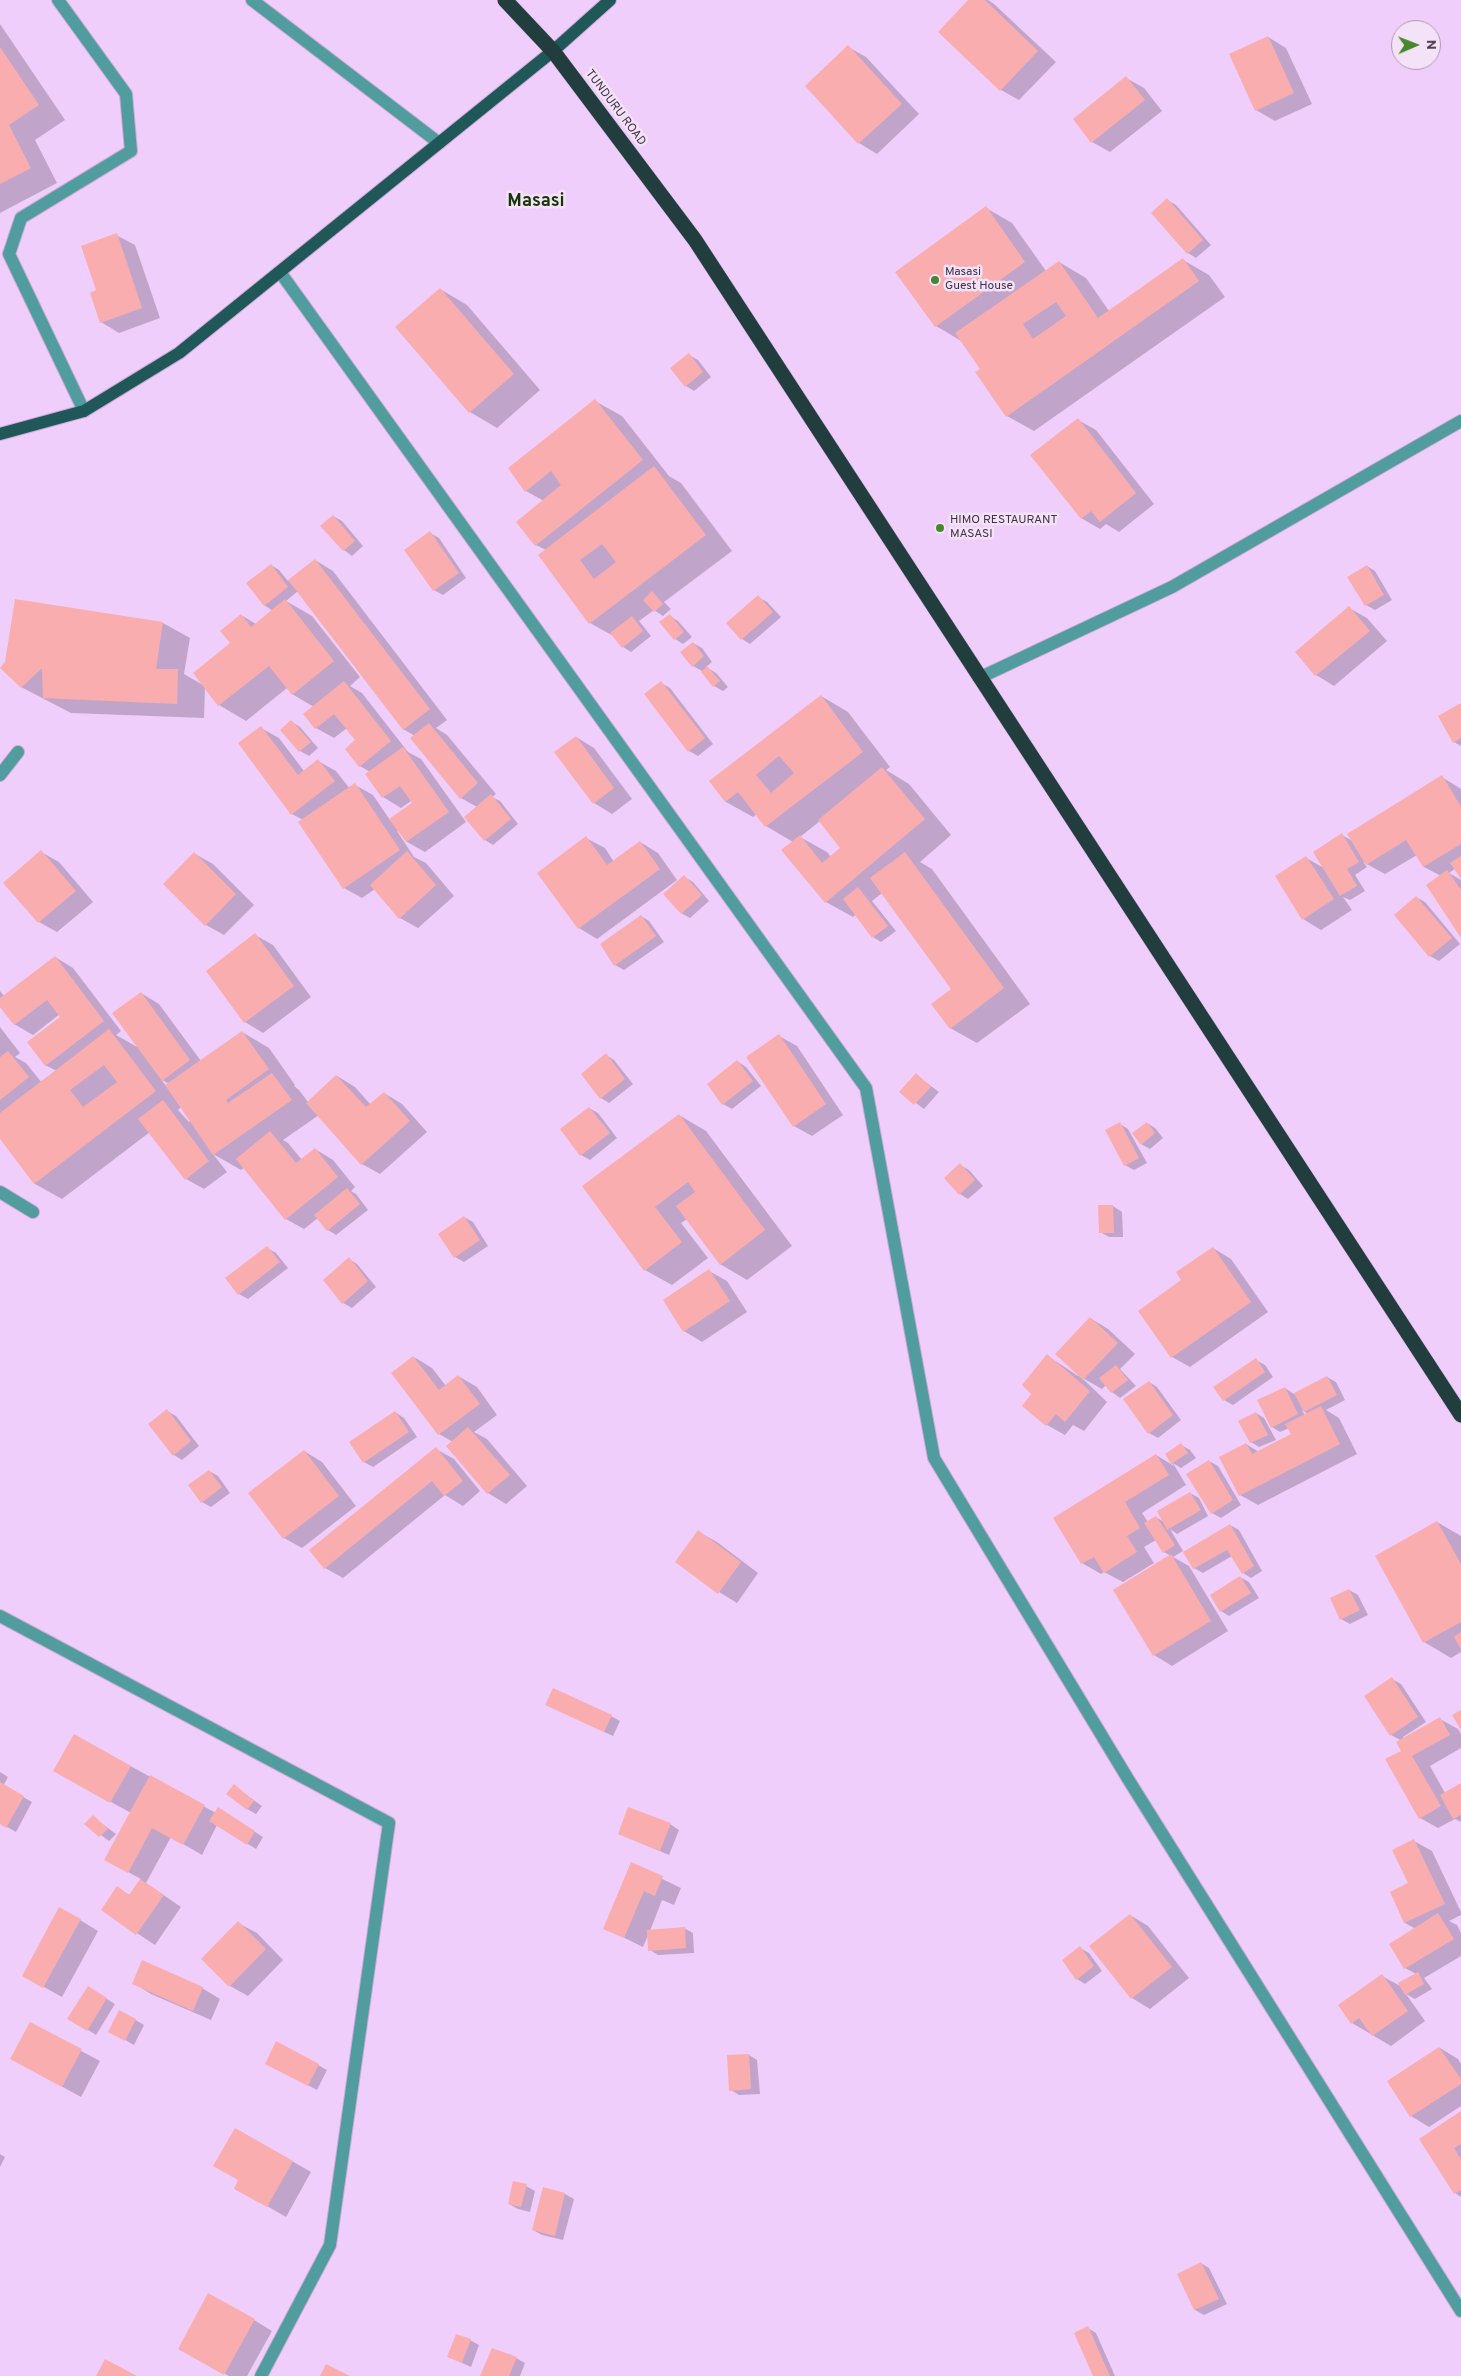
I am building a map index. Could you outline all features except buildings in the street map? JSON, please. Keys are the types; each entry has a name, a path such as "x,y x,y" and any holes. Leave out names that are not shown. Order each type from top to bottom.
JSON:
{"highway":[{"name":"TUNDURU ROAD","path":"505,0 553,51 695,240 1461,1415"}],"main road":[{"path":"0,434 84,411 179,353 553,51 610,0"}],"street":[{"path":"58,0 126,94 131,151 21,218 9,254 84,411"},
{"path":"252,0 439,143"},
{"path":"280,272 866,1088 934,1458 1128,1779 1461,2311"},
{"path":"979,678 1172,587 1459,426"},
{"path":"0,775 18,752"},
{"path":"0,1192 33,1212"},
{"path":"0,1616 389,1822 330,2244 261,2376"}],"place":[{"name":"Masasi Guest House","path":"935,280"},
{"name":"HIMO RESTAURANT MASASI","path":"940,528"}],"district":[{"name":"Masasi","path":"536,202"}]}
